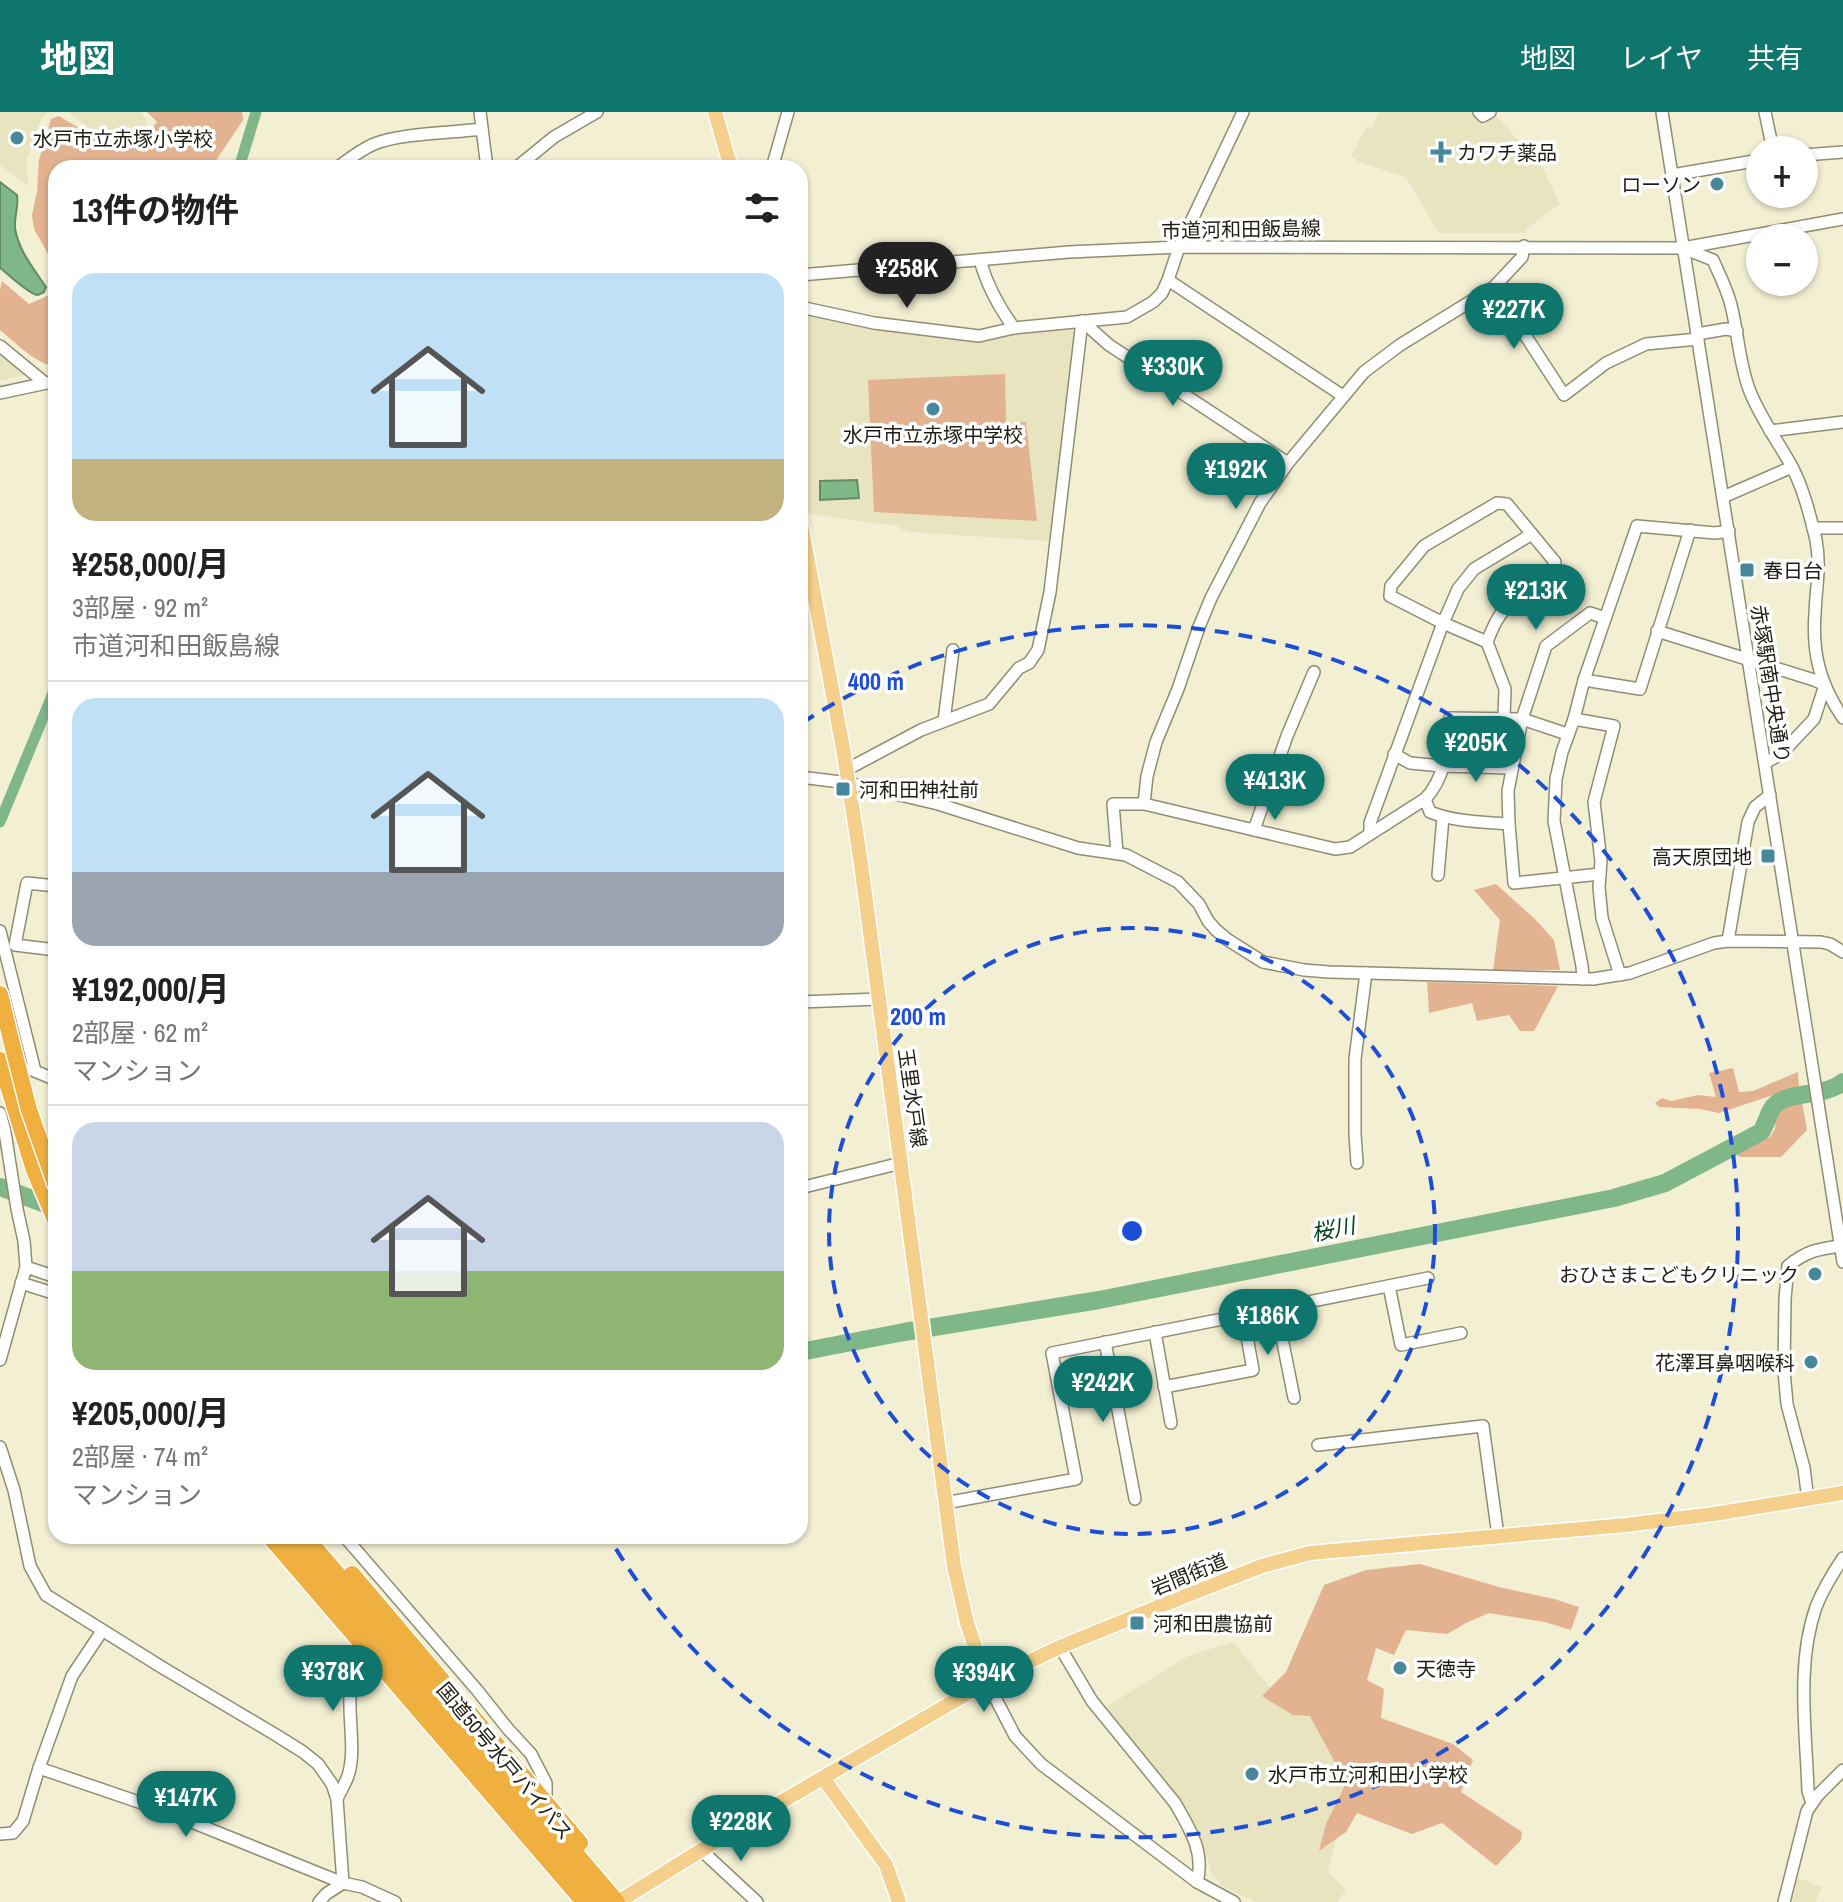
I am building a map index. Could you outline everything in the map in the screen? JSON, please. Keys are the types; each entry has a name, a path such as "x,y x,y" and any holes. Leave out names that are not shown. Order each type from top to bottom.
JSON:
{"highway":[{"path":"0,994 4,1053 34,1170 48,1203"},
{"path":"4,1053 48,1163"},
{"path":"276,1544 584,1902"},
{"name":"国道50号水戸バイパス","path":"294,1544 623,1901"},
{"name":"国道50号水戸バイパス","path":"311,1544 599,1902"},
{"path":"327,1544 546,1801 623,1901"}],"main road":[{"path":"715,112 729,160"},
{"name":"玉里水戸線","path":"808,562 848,776 959,1592 987,1682"},
{"name":"岩間街道","path":"623,1901 701,1850 987,1682 1060,1647 1262,1566 1293,1557 1338,1550 1657,1522 1843,1493"},
{"path":"823,1778 886,1865 899,1902"}],"street":[{"path":"480,112 486,160"},
{"path":"526,160 554,137 597,112"},
{"path":"774,160 788,112"},
{"path":"808,309 874,323 979,336 1014,328 1127,317 1144,309 1162,293 1179,247 1243,112"},
{"path":"1479,112 1483,116 1490,112"},
{"name":"赤塚駅南中央通り","path":"1662,112 1843,1262"},
{"path":"1765,112 1770,136"},
{"path":"347,160 376,143 482,129"},
{"path":"1818,154 1843,152"},
{"path":"1672,175 1746,162"},
{"name":"市道河和田飯島線","path":"808,274 1069,252 1179,247 1683,248 1843,219"},
{"path":"1144,804 1156,742 1211,598 1260,503 1288,463 1364,372 1397,347 1494,287 1522,257 1524,246"},
{"path":"1683,248 1713,260 1731,303 1749,390 1801,487 1819,562 1815,611 1815,650 1819,673 1843,718"},
{"path":"980,260 996,304 1014,328"},
{"path":"1168,280 1343,396"},
{"path":"1494,287 1564,395 1606,363 1646,344 1726,329 1737,331"},
{"path":"1082,321 1109,345 1288,463"},
{"path":"848,776 921,730 989,704 1038,650 1050,592 1082,321"},
{"path":"0,346 48,381"},
{"path":"0,393 48,382"},
{"path":"1770,431 1843,422"},
{"path":"1723,497 1792,467"},
{"path":"1487,642 1390,596 1391,586 1424,546 1497,503 1507,504 1555,562 1553,571 1511,602 1497,618 1487,642 1505,689 1504,718"},
{"path":"1583,979 1554,821 1554,802 1567,734 1584,680 1637,526 1715,533 1729,531"},
{"path":"1813,528 1843,528"},
{"path":"1584,680 1640,689 1690,530"},
{"path":"1370,833 1370,823 1394,754 1458,589 1474,569 1532,534"},
{"path":"1600,874 1514,883 1508,791 1522,719 1546,646 1590,613 1605,618"},
{"path":"1657,631 1825,685"},
{"path":"944,721 953,650"},
{"path":"1254,830 1287,736 1314,672"},
{"path":"1765,763 1781,754 1814,719 1825,685"},
{"path":"1117,853 1113,804 1144,804 1335,849 1350,847 1432,793 1449,749 1450,718 1522,719 1567,734"},
{"path":"1574,719 1614,726 1594,802 1601,861 1602,918 1620,975"},
{"path":"1394,754 1410,763 1511,768"},
{"path":"808,777 848,776 1078,848 1117,853 1144,863 1178,882 1199,904 1208,921 1228,940 1263,962 1304,970 1583,979 1630,973 1701,947 1728,941 1830,944 1843,952"},
{"path":"1728,941 1748,822 1755,807 1770,795"},
{"path":"1425,799 1430,812 1443,817 1509,824"},
{"path":"1438,875 1443,817"},
{"path":"48,885 27,883 15,945 48,949"},
{"path":"0,931 35,1071"},
{"path":"1357,1163 1355,1059 1366,973"},
{"path":"808,1002 879,999"},
{"path":"4,1053 48,1077"},
{"path":"0,1113 26,1267 0,1360"},
{"path":"808,1186 901,1163"},
{"path":"1808,1500 1804,1468 1787,1404 1784,1371 1788,1266 1812,1251 1841,1246"},
{"path":"26,1267 48,1274"},
{"path":"945,1503 1076,1479 1052,1353 1428,1278"},
{"path":"21,1283 48,1291"},
{"path":"1389,1286 1401,1345 1461,1333"},
{"path":"1276,1308 1294,1398"},
{"path":"1164,1387 1253,1370 1243,1314"},
{"path":"1155,1332 1171,1423"},
{"path":"1105,1342 1135,1499"},
{"path":"1318,1445 1483,1426 1498,1536"},
{"path":"0,1447 14,1490 30,1566 46,1595 318,1764 332,1784 337,1799 343,1883"},
{"path":"351,1544 531,1754 546,1783 546,1801"},
{"path":"1812,1803 1808,1791 1806,1653 1815,1610 1838,1575 1843,1558"},
{"path":"0,1834 13,1833 23,1821 72,1676 102,1631"},
{"path":"337,1799 348,1777 352,1719 349,1705 356,1659 363,1645"},
{"path":"1060,1647 1092,1701 1175,1803 1185,1820 1199,1854 1201,1868 1197,1882"},
{"path":"987,1682 1015,1736 1041,1764 1197,1882 1234,1902"},
{"path":"39,1768 162,1810 395,1902"},
{"path":"1784,1902 1804,1819 1812,1803 1843,1770"},
{"path":"701,1850 757,1902"},
{"path":"319,1902 343,1883"}],"shaded area":[{"name":"水戸市立赤塚小学校","path":"0,112 50,112 42,117 27,159 28,186 0,165"},
{"name":"水戸市立赤塚小学校","path":"69,112 141,112 146,119 147,130 122,135 95,134"},
{"path":"147,112 242,112 243,120 216,160 48,160 48,254 34,229 32,215 39,160 51,119 59,116 102,142 148,133 157,122"},
{"path":"1379,112 1476,112 1485,123 1495,114 1543,168 1560,204 1526,229 1526,233 1439,233 1406,177 1359,162 1351,156 1367,126 1371,129"},
{"path":"0,182 17,195 17,236 27,259 46,287 39,295 33,294 0,268"},
{"path":"2,281 29,304 48,296 48,364 19,347 0,330"},
{"name":"水戸市立赤塚中学校","path":"808,312 934,335 1076,327 1049,541 909,532 898,525 810,514"},
{"path":"0,352 25,372 24,375 0,381"},
{"path":"1005,374 1006,423 1026,422 1037,521 874,512 868,380"},
{"path":"857,480 859,498 820,500 820,481"},
{"path":"1496,884 1554,940 1560,970 1493,970 1500,920 1474,890"},
{"path":"1427,982 1558,986 1534,1031 1520,1031 1509,1015 1477,1021 1472,1003 1429,1013"},
{"path":"1733,1068 1739,1092 1753,1091 1798,1072 1799,1089 1719,1113 1659,1107 1655,1103 1662,1098 1671,1101 1698,1095 1716,1097 1709,1073"},
{"path":"1802,1102 1807,1130 1781,1157 1739,1157 1738,1154 1770,1137 1775,1129 1776,1111 1780,1107"},
{"path":"1420,1564 1579,1607 1571,1630 1545,1622 1489,1613 1447,1634 1406,1630 1394,1655 1376,1648 1367,1680 1384,1689 1381,1718 1453,1744 1473,1760 1461,1792 1522,1832 1521,1840 1496,1866 1442,1823 1412,1834 1357,1813 1346,1832 1319,1851 1326,1824 1346,1783 1310,1716 1293,1715 1262,1696 1286,1672 1324,1585 1366,1570"},
{"name":"水戸市立河和田小学校","path":"1233,1642 1287,1708 1299,1700 1344,1764 1347,1791 1328,1872 1346,1890 1337,1902 1256,1902 1222,1886 1212,1874 1201,1836 1186,1807 1106,1707 1188,1656"},
{"path":"1798,1878 1822,1887 1816,1902 1792,1902"}],"waterway":[{"path":"241,160 256,112"},
{"path":"0,822 48,705"},
{"name":"桜川","path":"808,1350 1099,1300 1614,1198 1665,1183 1761,1132 1772,1109 1783,1100 1827,1090 1843,1082"},
{"name":"桜川","path":"0,1187 48,1205"}],"place":[{"name":"水戸市立赤塚小学校","path":"17,138"},
{"name":"カワチ薬品","path":"1441,152"},
{"name":"ローソン","path":"1717,184"},
{"name":"水戸市立赤塚中学校","path":"933,409"},
{"name":"春日台","path":"1747,570"},
{"name":"河和田神社前","path":"843,789"},
{"name":"高天原団地","path":"1768,856"},
{"name":"おひさまこどもクリニック","path":"1815,1274"},
{"name":"花澤耳鼻咽喉科","path":"1811,1362"},
{"name":"河和田農協前","path":"1137,1623"},
{"name":"天徳寺","path":"1400,1668"},
{"name":"水戸市立河和田小学校","path":"1252,1774"}]}
